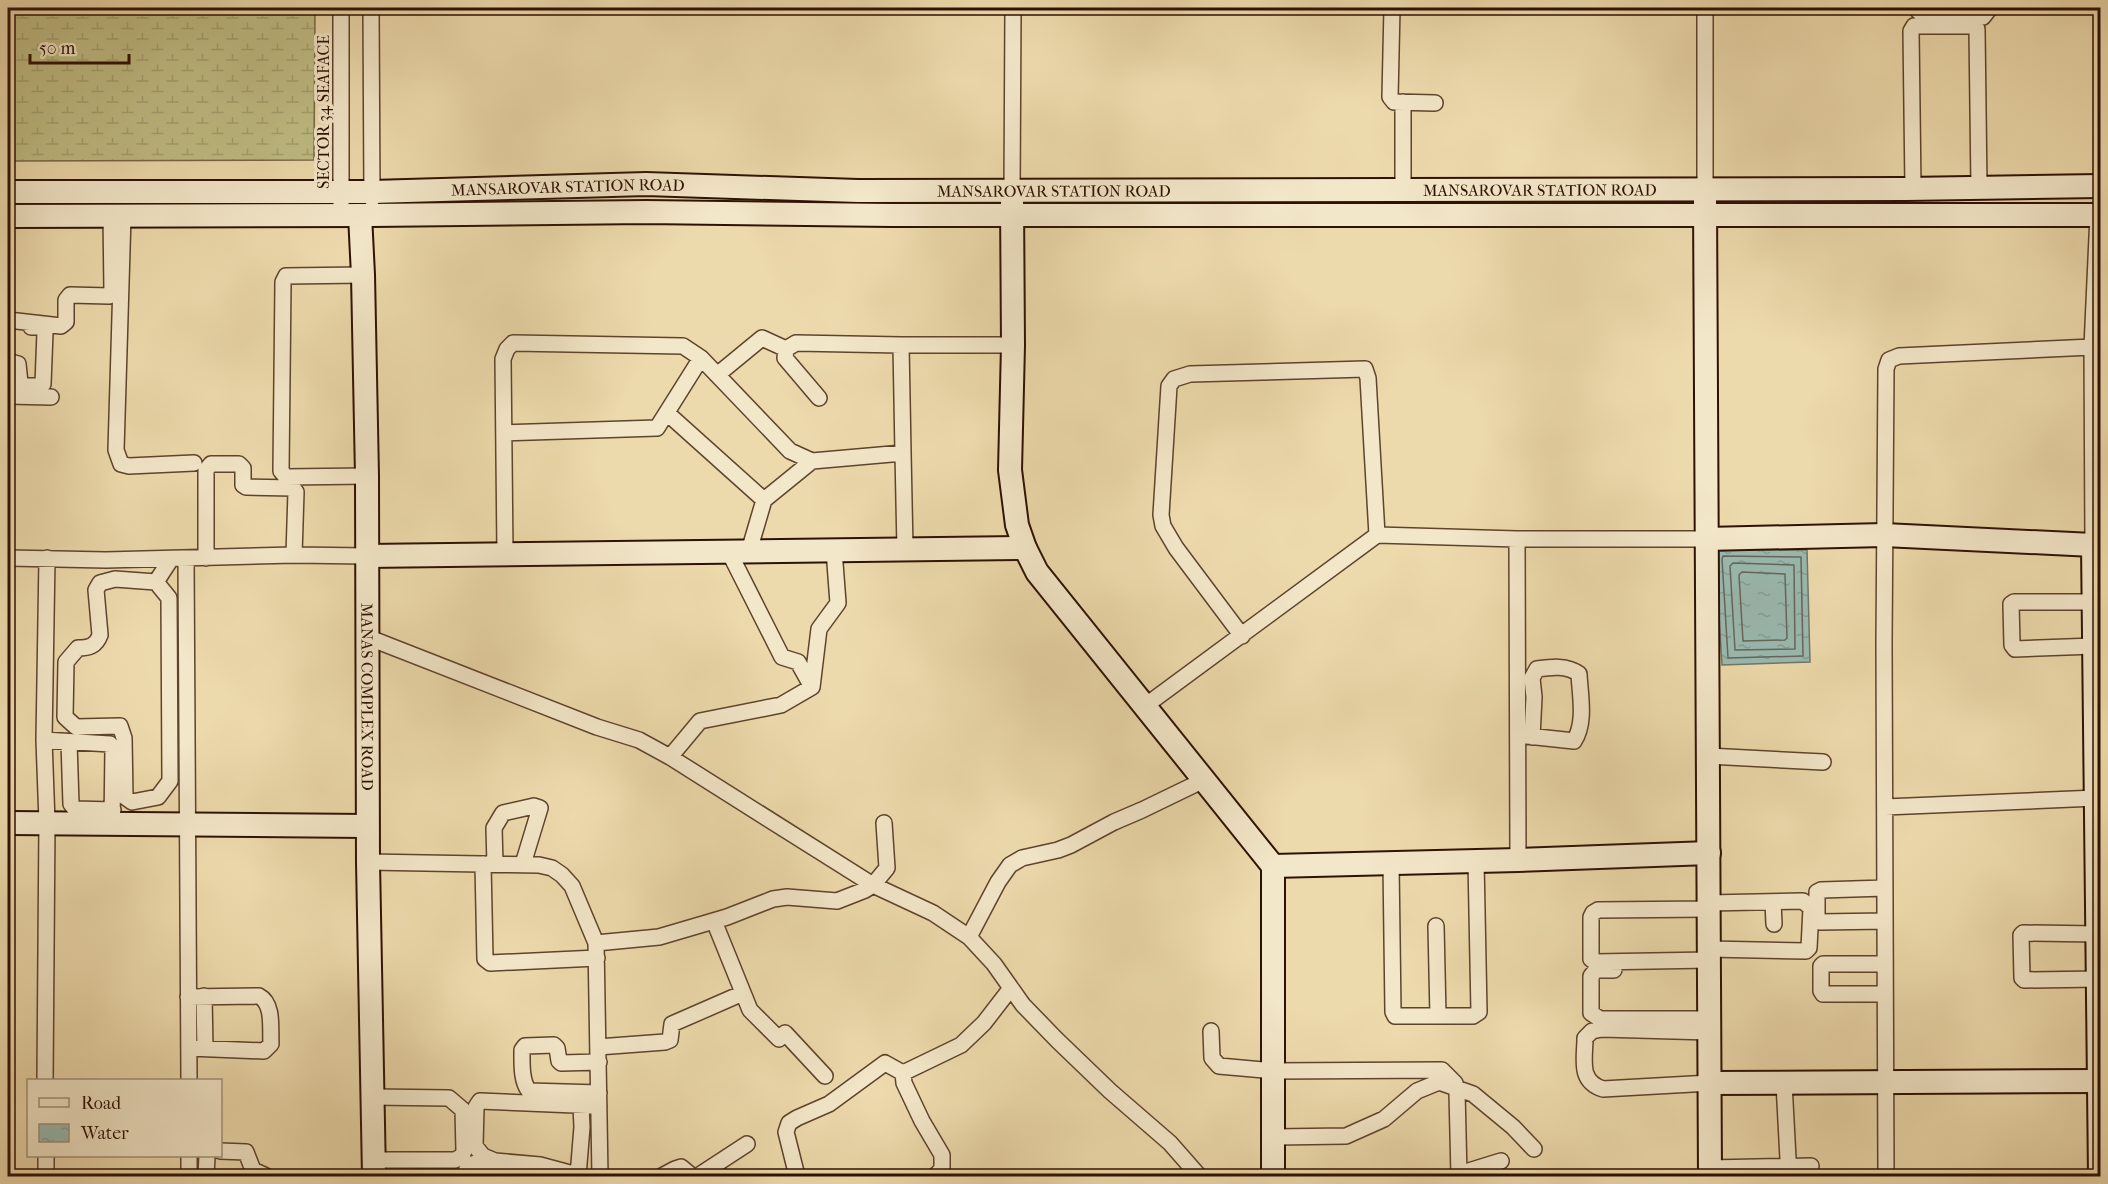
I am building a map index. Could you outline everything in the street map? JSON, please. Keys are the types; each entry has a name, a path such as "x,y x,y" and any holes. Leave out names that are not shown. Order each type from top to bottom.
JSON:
{"street":[{"name":"SECTOR 34 SEAFACE","path":"341,8 341,192 358,215"},
{"path":"358,215 372,192 371,8"},
{"path":"1013,8 1010,470 1017,525 1037,572 1273,866 1275,1137 1273,1176"},
{"path":"1392,8 1389,94 1394,102 1435,103"},
{"path":"1705,8 1710,1168"},
{"path":"1916,8 1929,19 1983,17 1990,8"},
{"path":"1913,189 1911,31 1914,26 1974,26 1977,29 1979,188"},
{"path":"1403,102 1403,190"},
{"name":"MANSAROVAR STATION ROAD","path":"12,192 372,192 646,184 858,191 1913,189 2100,186"},
{"path":"646,184 646,212"},
{"path":"2078,186 2092,215 2092,347 2096,416 2097,545 2094,646 2098,808 2100,1176"},
{"path":"1380,190 1380,215"},
{"path":"8,216 12,192"},
{"name":"MANSAROVAR STATION ROAD","path":"8,216 646,212 1012,215 2092,215"},
{"name":"MANAS COMPLEX ROAD","path":"358,215 363,275 367,476 367,826 375,1168"},
{"path":"8,320 61,326 66,322 66,300 70,295 109,296 112,291 117,216"},
{"path":"117,216 116,450 121,464 129,466 194,463"},
{"path":"363,275 286,276 283,282 281,471 286,477 367,476"},
{"path":"8,327 42,327 45,332 44,384 23,386 20,383 18,364 8,361"},
{"path":"717,375 762,338 786,349"},
{"path":"819,398 784,358 786,349 796,343 1012,345"},
{"path":"505,554 503,358 507,349 513,344 683,346 701,358 790,452 812,461 903,453"},
{"path":"901,345 905,549"},
{"path":"1886,1176 1884,535 1888,360 1899,356 2092,347"},
{"path":"504,433 657,428 701,358"},
{"path":"1242,636 1176,548 1163,526 1161,515 1169,386 1174,379 1190,374 1365,369 1368,375 1377,535"},
{"path":"8,396 51,397"},
{"path":"667,413 764,500"},
{"path":"812,461 764,500 739,551 782,657 798,662 812,687"},
{"path":"206,558 206,470 211,464 239,464 243,468 243,484 246,487 293,488 296,492 294,555"},
{"path":"1145,706 1377,535 1517,539 1706,539 1884,535 2097,545"},
{"path":"1517,539 1525,736 1518,860"},
{"path":"8,558 178,559 294,555 1025,548"},
{"path":"812,687 819,629 838,603 834,550"},
{"path":"45,1079 47,822 44,740 47,558"},
{"path":"156,582 178,559"},
{"path":"178,559 196,996 205,1049"},
{"path":"115,579 156,582 169,598 170,781 158,797 132,802 125,797 124,738 120,726 76,727 65,717 66,662 78,648 87,648 97,642 100,635 96,590 100,583 115,579"},
{"path":"2094,602 2011,604 2012,645 2015,649 2094,646"},
{"path":"367,637 597,727 639,740 670,757 873,885 933,913 969,937 994,964 1023,1005 1110,1091 1170,1143 1199,1176"},
{"path":"1550,667 1571,669 1579,675 1580,732 1574,741 1525,736 1534,697 1532,678 1537,669 1550,667"},
{"path":"670,757 700,721 781,705 812,687"},
{"path":"44,740 110,744 113,749 112,817"},
{"path":"69,742 70,804 75,809 112,817"},
{"path":"1708,756 1822,762"},
{"path":"969,937 998,882 1010,865 1022,858 1071,845 1203,780"},
{"path":"164,789 187,818"},
{"path":"522,864 540,808 534,806 503,813 494,828 489,864 487,961 490,963 596,950 659,937 714,921 773,899 787,897 837,901 873,885 887,868 884,823"},
{"path":"1884,807 2098,808"},
{"path":"8,823 112,817 367,826"},
{"path":"1273,866 1709,853"},
{"path":"1391,864 1393,1012 1395,1016 1473,1016 1479,1012 1476,861"},
{"path":"368,862 544,866 562,875 572,886 596,950 600,1176"},
{"path":"1885,888 1817,892 1817,920 1820,922 1885,923"},
{"path":"1709,958 1595,962 1591,959 1590,953 1591,917 1598,910 1773,902 1803,901 1811,908 1809,948 1806,951 1596,970 1591,976 1591,1013 1600,1019 1709,1025"},
{"path":"1773,902 1774,924"},
{"path":"714,921 750,1010 779,1038 785,1033 825,1076"},
{"path":"1822,925 1885,923"},
{"path":"1437,926 1438,1016"},
{"path":"2097,934 2023,933 2021,946 2022,978 2024,980 2098,979"},
{"path":"1885,964 1823,964 1821,966 1821,992 1823,994 1885,994"},
{"path":"903,1073 961,1045 984,1023 1011,988"},
{"path":"599,1099 529,1090 526,1088 522,1050 525,1046 554,1045 561,1063 665,1042 670,1040 672,1024 743,993"},
{"path":"189,1079 189,1048 196,996"},
{"path":"189,1048 264,1051 271,1044 268,1006 264,999 259,996 196,996"},
{"path":"1709,1025 1592,1031 1585,1038 1585,1076 1592,1086 1603,1089 1710,1083 2100,1080"},
{"path":"1211,1031 1212,1058 1219,1066 1274,1071 1442,1070 1449,1075 1456,1088 1459,1175 1500,1161"},
{"path":"797,1176 786,1132 789,1123 829,1104 885,1063 903,1073"},
{"path":"903,1073 904,1083 922,1121 942,1155 942,1169 935,1176"},
{"path":"1275,1137 1346,1136 1384,1119 1416,1091 1439,1082 1473,1094 1513,1127 1534,1149"},
{"path":"1784,1083 1788,1159"},
{"path":"373,1097 449,1098 463,1110 464,1120 464,1151 462,1156 455,1160 375,1168"},
{"path":"581,1106 579,1176 540,1165 495,1161 483,1156 475,1146 476,1107 480,1101 581,1106 599,1099"},
{"path":"698,1176 747,1144"},
{"path":"222,1151 246,1152 253,1170 266,1176"},
{"path":"46,1157 46,1176"},
{"path":"189,1157 189,1176"},
{"path":"206,1176 207,1157"},
{"path":"1788,1159 1811,1162 1710,1168 1788,1159"},
{"path":"465,1176 468,1165 476,1163 508,1176"},
{"path":"662,1176 681,1167 692,1176"}],"green space":[{"path":"8,8 315,8 314,160 8,161"}],"water":[{"path":"1715,550 1807,550 1810,662 1722,665"}]}
